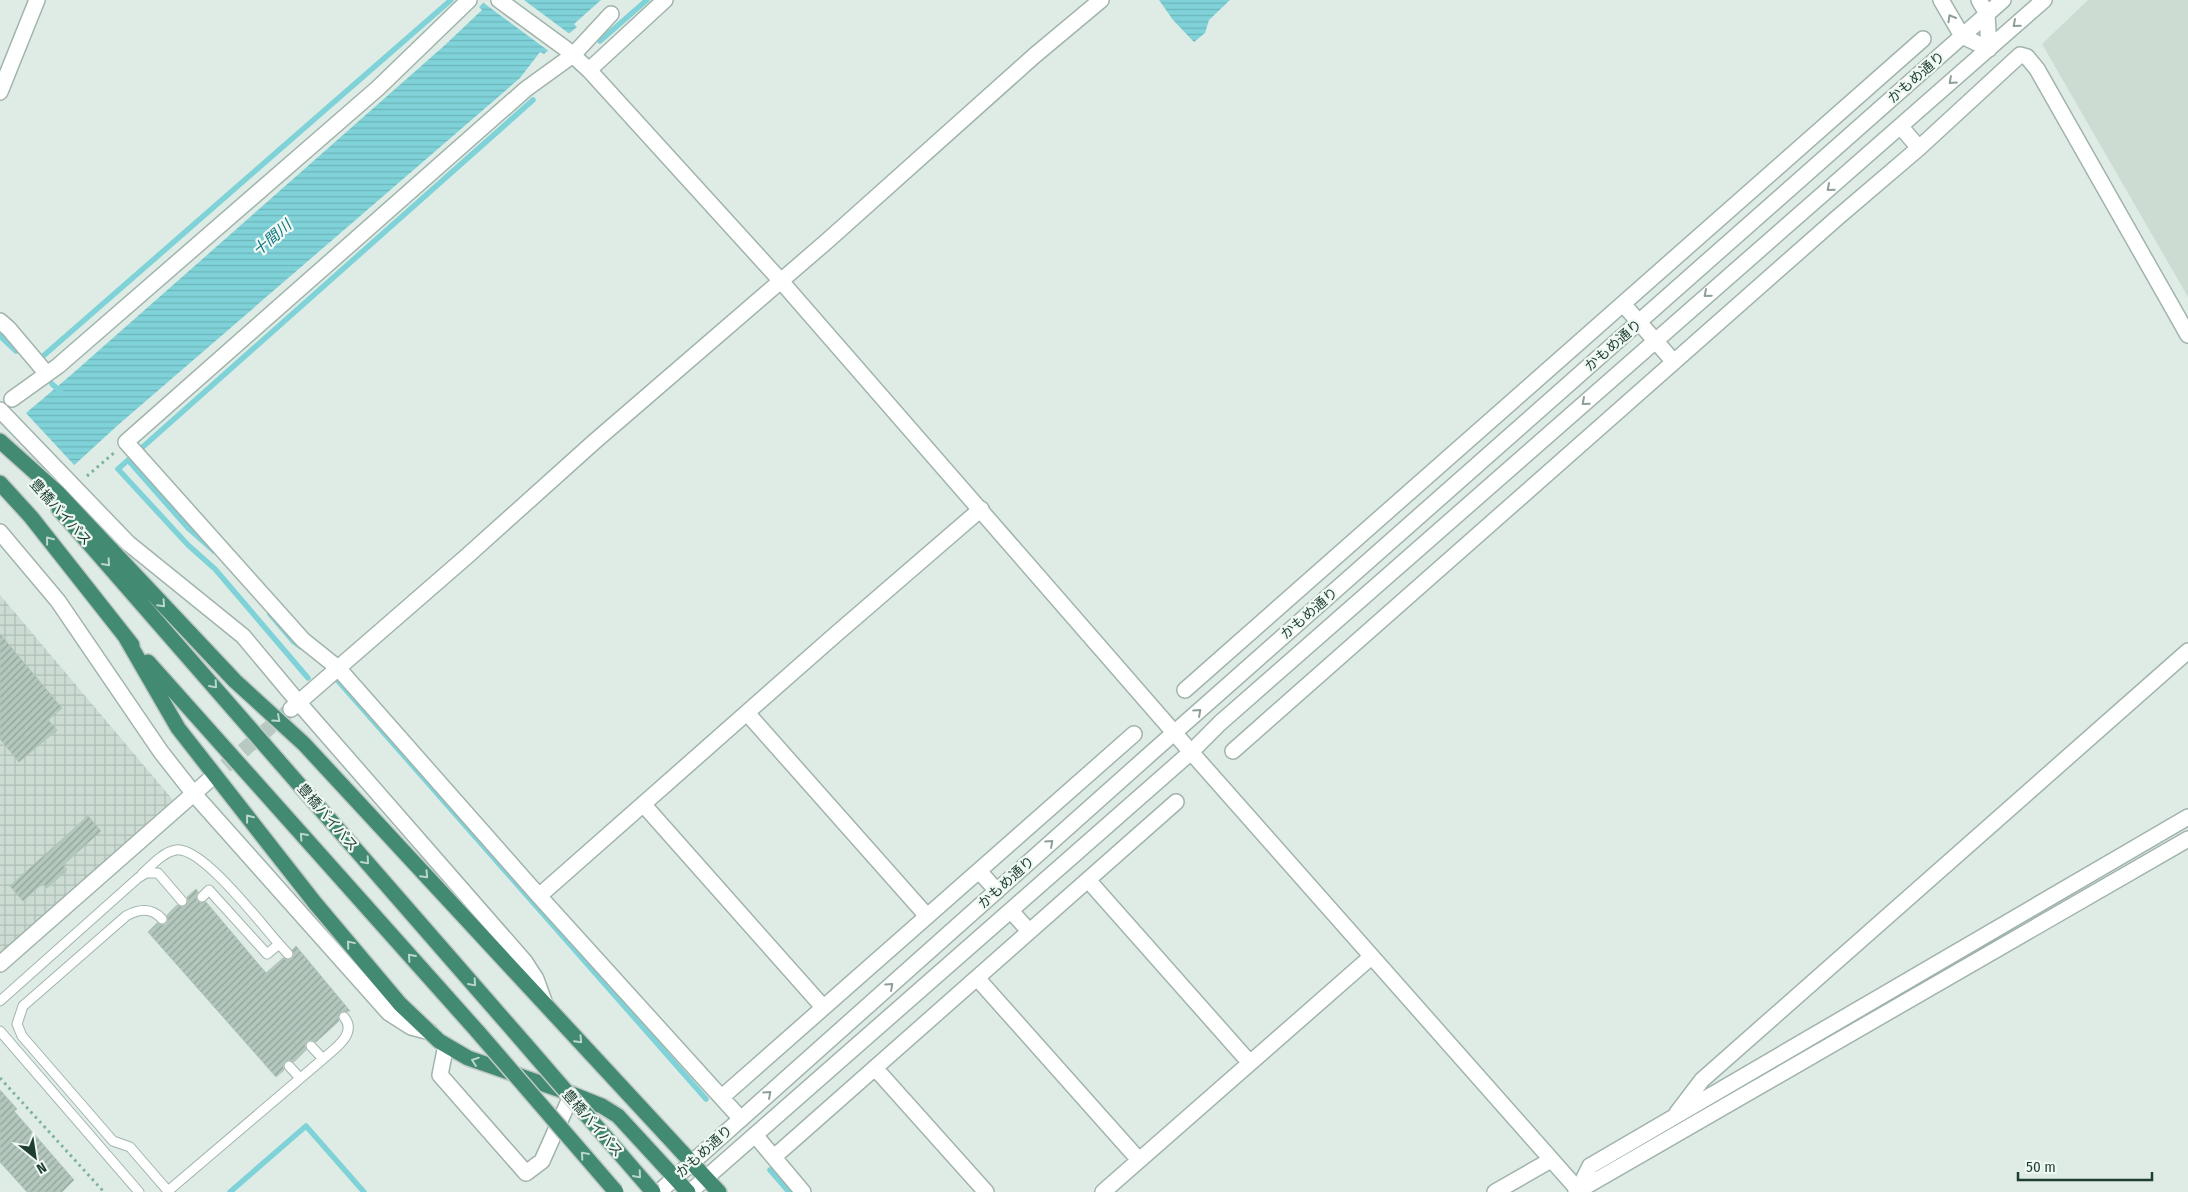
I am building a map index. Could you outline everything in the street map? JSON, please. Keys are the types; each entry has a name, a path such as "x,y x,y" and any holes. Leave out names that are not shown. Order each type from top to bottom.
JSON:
{"highway":[{"path":"0,443 236,681 304,744 720,1192"},
{"name":"豊橋バイパス","path":"0,483 31,517 126,638 478,1032 616,1192"},
{"name":"豊橋バイパス","path":"54,496 653,1192"},
{"path":"126,638 178,728 315,903 400,1004 446,1045 468,1058 572,1094 602,1106 618,1116 689,1192"}],"street":[{"path":"0,92 37,0"},
{"path":"12,399 47,374 378,88 469,0"},
{"path":"499,0 570,52 589,70 780,280 1174,733 1578,1191"},
{"path":"589,70 665,0"},
{"path":"295,706 594,442 870,203 1034,56 1101,0"},
{"path":"1941,0 1962,36 1989,48 1987,14 1979,0"},
{"name":"かもめ通り","path":"659,1192 1174,733 2003,0"},
{"name":"かもめ通り","path":"689,1192 1011,911 1191,752 1220,723 1654,340 1901,127 2044,0"},
{"path":"611,14 126,442 304,640 338,668 539,896 741,1118"},
{"path":"1185,690 1923,39"},
{"path":"1233,751 1919,148 2020,55 2027,56 2037,69 2188,335"},
{"path":"1837,115 1853,132"},
{"path":"1901,127 1919,148"},
{"path":"1623,304 1674,362"},
{"path":"0,321 47,374"},
{"path":"2,413 128,543 243,636 295,706 525,962 536,979 545,1004"},
{"path":"539,896 981,509"},
{"path":"2,535 58,601 161,752 194,794 389,1013 411,1027 430,1032"},
{"path":"1673,1118 1702,1080 2188,651"},
{"path":"747,713 927,916"},
{"path":"722,1097 1134,734"},
{"path":"0,964 208,781"},
{"path":"774,1157 1176,802"},
{"path":"643,804 823,1007"},
{"path":"1578,1191 1590,1166 2188,817"},
{"path":"1578,1191 2188,839"},
{"path":"979,870 997,891"},
{"path":"1088,880 1250,1063"},
{"path":"1011,911 1029,932"},
{"path":"1103,1192 1371,956"},
{"path":"977,978 1139,1160"},
{"path":"446,1045 440,1075 526,1173 542,1161 572,1094"},
{"path":"875,1068 986,1192"},
{"path":"755,1135 803,1192"},
{"path":"1496,1192 1551,1160"}],"lane":[{"path":"0,1000 166,853 177,849 189,853 212,868 288,954"},
{"path":"138,878 146,873 158,874 182,901"},
{"path":"202,896 209,890 267,954 279,944"},
{"path":"162,919 146,910 140,909 126,916 23,1006 17,1024 22,1036 113,1141 130,1148 168,1191 346,1039 348,1022 344,1017"},
{"path":"0,1031 139,1192"},
{"path":"311,1046 322,1059"},
{"path":"289,1066 300,1078"}],"path":[{"path":"87,476 126,442"},
{"path":"0,1078 104,1192"}],"shaded area":[{"path":"2088,0 2188,0 2188,297 2042,44"},
{"path":"0,595 173,800 0,954"}],"water":[{"name":"十間川","path":"486,0 601,0 574,24 577,27 544,54 540,52 520,78 118,425 0,533 0,435 71,375 445,45 482,10 479,7"},
{"path":"1159,0 1230,0 1209,20 1205,33 1194,42 1173,20"}],"pier":[{"path":"524,0 571,35 550,52 481,1"},
{"path":"24,411 76,467 0,536 0,432"}],"building":[{"path":"0,634 62,708 48,720 57,730 19,762 0,739"},
{"path":"88,816 101,831 63,865 67,870 47,888 43,883 23,901 10,886"},
{"path":"196,889 198,892 196,896 197,901 201,903 206,902 266,973 283,958 287,960 292,959 294,955 292,950 296,946 350,1011 341,1012 338,1016 339,1021 316,1042 312,1040 307,1041 305,1045 306,1050 294,1062 290,1060 285,1061 283,1065 284,1070 276,1077 148,932 157,923 161,925 166,924 168,920 167,915 177,905 183,907 186,905 187,897"},
{"path":"0,1090 17,1109 14,1111 74,1180 62,1192 27,1192 0,1162"}],"waterway":[{"path":"42,357 451,0"},
{"path":"600,41 647,0"},
{"path":"308,678 215,569 188,545 118,469 533,100"},
{"path":"0,336 16,351"},
{"path":"52,384 62,393"},
{"path":"128,460 188,528 214,551"},
{"path":"270,614 293,641 301,647"},
{"path":"332,674 706,1099"},
{"path":"230,1192 306,1126 364,1192"},
{"path":"770,1170 789,1192"}],"tunnel":[{"path":"208,781 291,709"}]}
